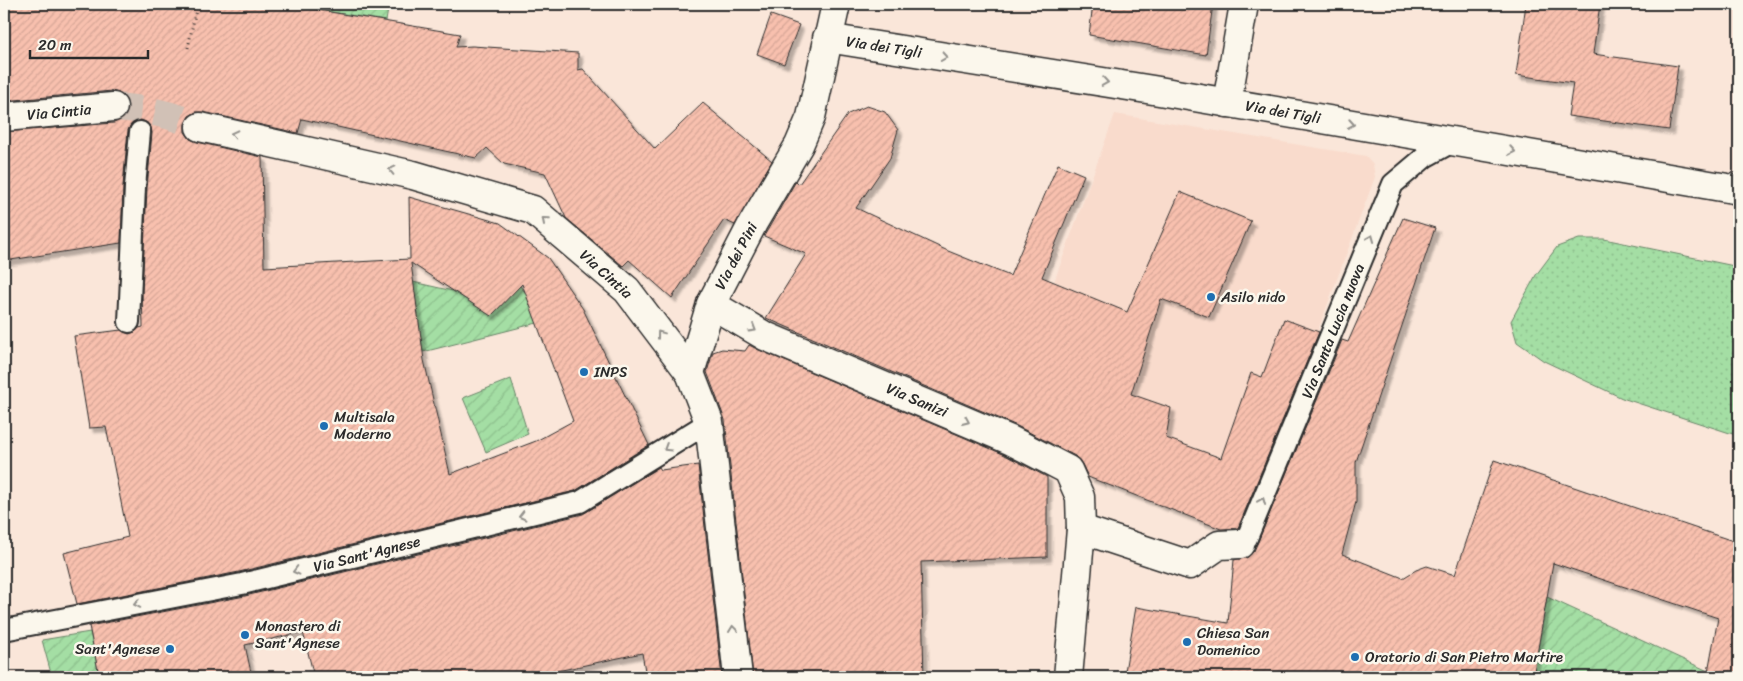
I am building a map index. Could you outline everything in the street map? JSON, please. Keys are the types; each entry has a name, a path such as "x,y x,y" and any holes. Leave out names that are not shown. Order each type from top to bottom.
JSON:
{"street":[{"name":"Via dei Pini","path":"690,373 711,304 753,223 799,146 810,117 836,4"},
{"path":"1227,103 1244,4"},
{"name":"Via dei Tigli","path":"827,38 1227,103 1739,190"},
{"name":"Via Cintia","path":"4,117 114,107"},
{"name":"Via Cintia","path":"200,126 413,175 533,210 627,290 690,373 709,422 738,677"},
{"name":"Via Sanizi","path":"711,304 766,336 1010,440 1068,470 1080,497 1081,529 1068,677"},
{"path":"1081,529 1190,565 1220,545 1240,544"}],"lane":[{"path":"129,322 135,187 140,132"},
{"name":"Via Santa Lucia nuova","path":"1240,544 1247,538 1393,184 1425,157 1454,141"},
{"name":"Via Sant'Agnese","path":"4,630 242,584 580,502 709,422"}],"path":[{"path":"188,48 197,4"}],"shaded area":[{"name":"Asilo nido","path":"1115,114 1366,156 1373,164 1375,177 1257,494 1234,483 1241,464 1166,438 1171,408 1131,394 1143,318 1054,282"}],"green space":[{"path":"283,4 389,4 386,21"},
{"path":"1579,239 1604,239 1739,267 1739,436 1622,398 1544,361 1517,342 1511,321 1536,275 1557,247"},
{"path":"413,282 453,291 491,315 520,286 549,320 423,352"},
{"path":"511,379 528,434 486,452 463,398"},
{"path":"1547,597 1708,671 1707,677 1533,677"},
{"path":"90,632 99,674 121,672 123,677 52,677 42,640"}],"building":[{"path":"4,4 283,4 460,34 456,47 472,46 578,53 578,70 583,69 655,149 703,103 772,161 735,225 724,220 672,298 629,260 623,266 566,218 545,173 504,164 487,148 476,158 302,119 298,133 203,112 196,112 189,116 185,124 185,132 190,139 262,157 264,267 410,259 409,197 500,223 548,258 583,309 649,445 575,491 239,572 77,604 64,553 128,537 106,427 89,428 74,336 121,330 129,334 143,327 142,292 147,188 152,133 151,127 141,120 135,121 128,130 123,186 121,243 4,261 4,132 114,123 122,119 127,113 129,106 125,98 119,93 112,91 4,101","holes":["411,263 491,316 522,284 573,421 536,441 450,474 424,360"]},
{"path":"1093,4 1213,4 1206,55 1089,35"},
{"path":"1526,4 1600,4 1593,54 1678,66 1669,130 1568,116 1573,83 1516,75"},
{"path":"771,15 799,25 784,64 757,54"},
{"path":"867,106 885,112 898,130 890,158 856,208 948,251 1010,276 1058,164 1084,175 1042,277 1127,312 1180,192 1251,221 1209,317 1161,299 1131,394 1171,408 1166,438 1221,458 1251,373 1262,377 1284,319 1319,332 1238,528 1221,529 1088,477 1082,464 1075,456 1017,426 766,318 806,254 764,236 796,181 799,184 848,114"},
{"path":"1403,218 1435,228 1356,462 1356,502 1342,554 1403,578 1427,566 1455,575 1494,460 1739,543 1739,677 1707,677 1718,618 1553,563 1533,677 1124,677 1136,607 1228,623 1234,560 1248,557 1254,551 1342,340 1348,342"},
{"path":"749,345 1003,454 1047,477 1047,557 921,562 924,677 753,677 725,420 707,372 713,352 722,349 745,351"},
{"path":"698,465 722,677 646,677 642,653 529,677 314,677 303,632 245,645 252,677 123,677 121,672 99,675 89,626 245,596 583,514 659,467 661,470"}],"tunnel":[{"path":"113,107 157,113 178,118 200,127"}],"place":[{"name":"Asilo nido","path":"1211,297"},
{"name":"INPS","path":"584,372"},
{"name":"Multisala Moderno","path":"324,426"},
{"name":"Monastero di Sant'Agnese","path":"245,635"},
{"name":"Chiesa San Domenico","path":"1187,642"},
{"name":"Sant'Agnese","path":"170,649"},
{"name":"Oratorio di San Pietro Martire","path":"1355,657"}]}
